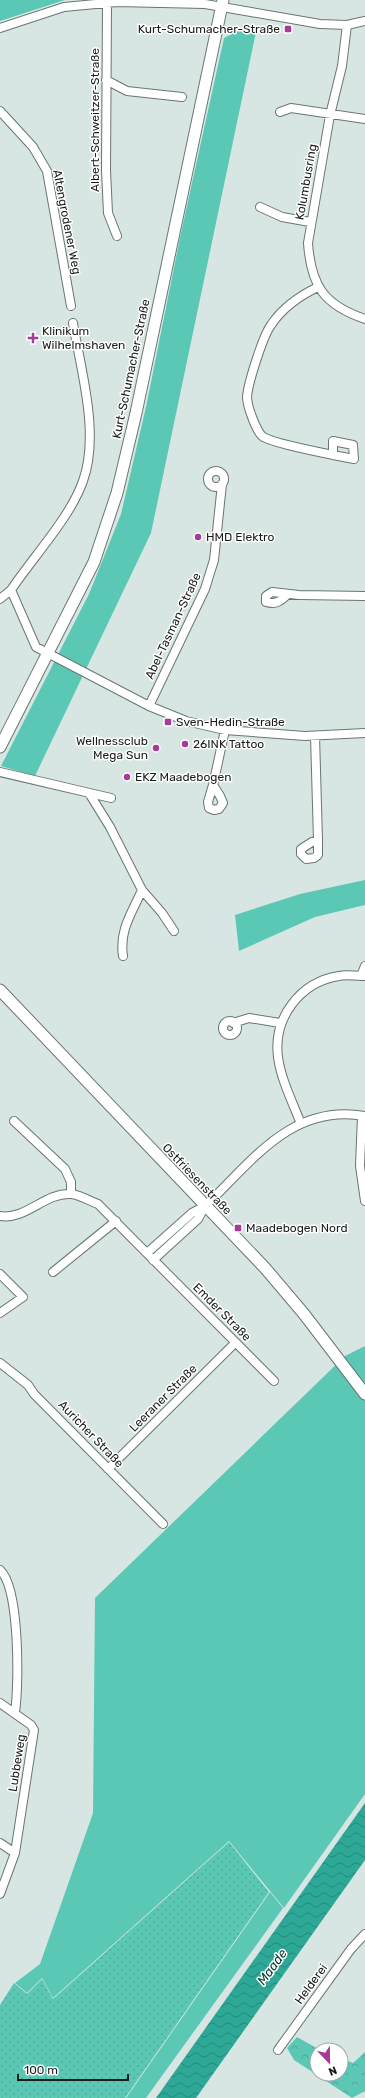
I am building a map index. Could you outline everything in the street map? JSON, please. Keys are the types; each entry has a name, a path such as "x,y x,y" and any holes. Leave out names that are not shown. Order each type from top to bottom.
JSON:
{"main road":[{"name":"Kurt-Schumacher-Straße","path":"0,747 94,562 117,492 136,413 223,4"},
{"name":"Ostfriesenstraße","path":"0,990 277,1282 304,1314 365,1394"}],"street":[{"path":"0,28 64,7 117,1 223,4 290,20 347,25 365,21"},
{"name":"Albert-Schweitzer-Straße","path":"107,3 106,153 108,213 117,236"},
{"name":"Kolumbusring","path":"347,25 342,66 330,115 310,222 308,243 309,261 318,287 337,307 365,318"},
{"path":"106,80 127,91 182,97"},
{"path":"280,112 292,108 330,115 365,119"},
{"name":"Altengrodener Weg","path":"0,110 32,147 47,171 71,306"},
{"path":"260,207 282,217 310,222"},
{"path":"318,287 291,302 271,324 262,340 247,397 251,415 262,436 273,441 333,455"},
{"path":"0,599 11,590 50,536 77,494 83,481 89,457 90,434 73,323"},
{"name":"Abel-Tasman-Straße","path":"149,706 205,589 210,575 214,560 222,484"},
{"path":"11,590 36,647 48,655 149,706 186,721 225,730 315,736 365,733"},
{"path":"288,594 365,596"},
{"path":"213,785 225,730"},
{"path":"315,736 318,840"},
{"path":"0,772 111,798"},
{"path":"89,793 110,827 142,890 162,912 174,931"},
{"path":"123,956 121,942 125,926 142,890"},
{"path":"301,1124 278,1058 278,1035 280,1023 290,1006 306,990 322,980 340,975 363,976 365,966"},
{"path":"233,1022 249,1018 280,1023"},
{"path":"147,1253 192,1213 205,1206 271,1141 301,1124 342,1114 363,1116 360,1166 365,1201"},
{"path":"0,1216 19,1214 57,1196 72,1194 71,1182 65,1169 14,1121"},
{"name":"Emder Straße","path":"72,1194 98,1204 274,1381"},
{"path":"153,1260 198,1219 205,1206"},
{"path":"53,1272 116,1221"},
{"path":"0,1274 23,1297 0,1313"},
{"name":"Leeraner Straße","path":"108,1469 235,1343"},
{"name":"Auricher Straße","path":"0,1363 28,1385 162,1524"},
{"path":"0,1570 7,1581 18,1646 18,1688 15,1712 0,1703"},
{"name":"Lubbeweg","path":"0,1894 15,1853 34,1730 31,1725 15,1712"},
{"path":"0,1843 15,1853"},
{"name":"Helderei","path":"278,2050 351,1949 365,1934"}],"green space":[{"path":"0,0 65,0 0,21"},
{"path":"239,30 256,32 151,533 35,776 1,766 89,594 121,514 146,407 181,233 224,38"},
{"path":"365,880 365,905 315,917 239,951 235,915 300,894"},
{"path":"365,1346 365,1794 284,1908 229,1841 53,1998 42,1978 27,1993 15,1983 40,1964 93,1813 95,1598 345,1356"},
{"path":"229,1842 269,1892 125,2098 0,2098 0,2005 14,1983 27,1994 42,1979 53,1999"},
{"path":"270,1892 283,1908 146,2098 126,2098"},
{"path":"297,2037 309,2044 309,2070 294,2060 287,2048"},
{"path":"365,2052 365,2091 352,2098 328,2082 349,2082 349,2061 353,2063"}],"water":[{"name":"Maade","path":"365,1803 365,1860 196,2098 156,2098"}],"place":[{"name":"Kurt-Schumacher-Straße","path":"288,29"},
{"name":"Klinikum Wilhelmshaven","path":"33,338"},
{"name":"HMD Elektro","path":"198,537"},
{"name":"Sven-Hedin-Straße","path":"168,722"},
{"name":"26INK Tattoo","path":"185,744"},
{"name":"Wellnessclub Mega Sun","path":"156,748"},
{"name":"EKZ Maadebogen","path":"127,777"},
{"name":"Maadebogen Nord","path":"238,1228"}]}
